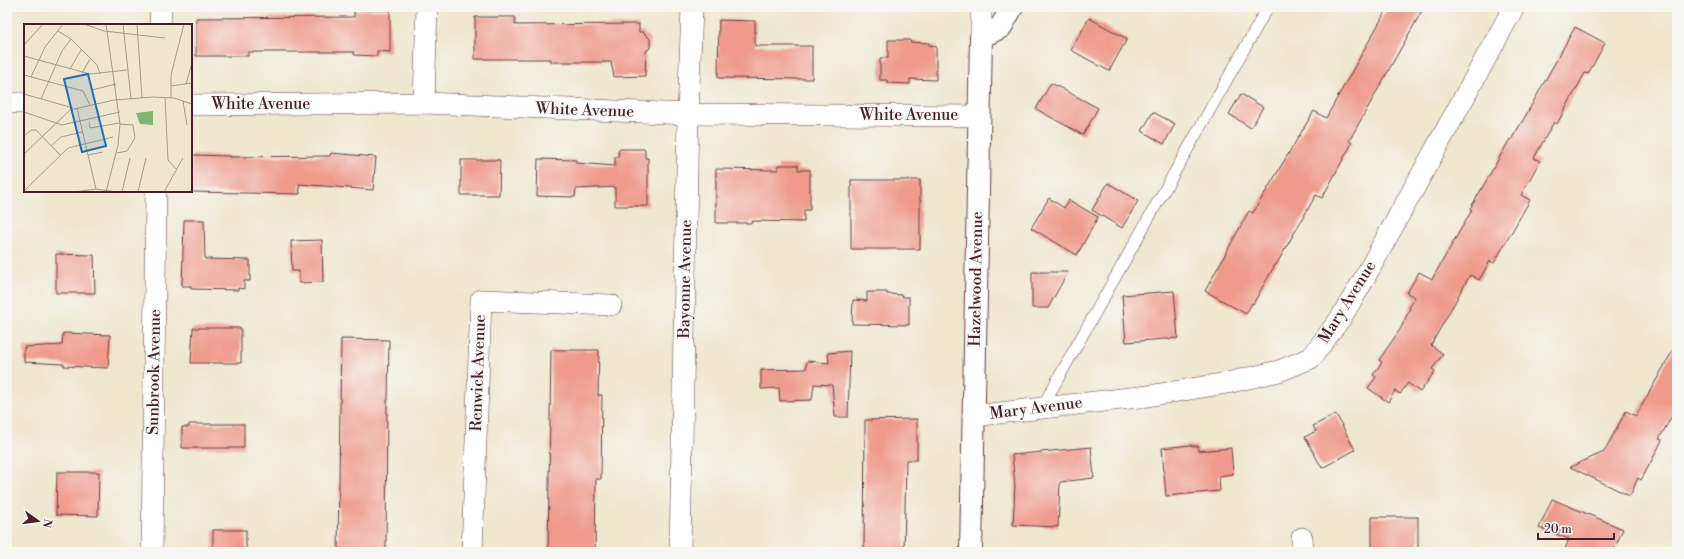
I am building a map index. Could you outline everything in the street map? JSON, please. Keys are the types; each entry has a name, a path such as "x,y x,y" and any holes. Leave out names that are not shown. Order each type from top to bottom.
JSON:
{"street":[{"path":"160,24 161,7"},
{"path":"424,103 427,7"},
{"name":"Bayonne Avenue","path":"680,552 688,114 692,7"},
{"name":"Hazelwood Avenue","path":"971,552 981,7"},
{"path":"981,37 1001,27 1012,7"},
{"name":"Mary Avenue","path":"973,416 1148,396 1228,383 1280,371 1311,358 1340,319 1360,286 1514,7"},
{"path":"7,103 24,103"},
{"name":"White Avenue","path":"192,105 424,103 688,114 979,116"},
{"name":"Sunbrook Avenue","path":"152,552 156,192"},
{"name":"Renwick Avenue","path":"472,552 481,300 611,306"}],"lane":[{"path":"1042,407 1268,7"}],"building":[{"path":"1388,7 1424,7 1349,141 1352,143 1322,198 1316,195 1246,314 1205,291 1249,211 1253,213 1314,111 1326,118"},
{"path":"354,10 390,10 390,52 377,51 377,56 354,55 354,52 248,52 248,56 196,56 196,18 354,17"},
{"path":"475,17 515,17 515,25 639,24 639,32 643,32 650,39 650,48 646,51 645,76 614,77 611,62 551,62 551,59 475,59"},
{"path":"1089,18 1127,39 1109,71 1071,50"},
{"path":"719,20 755,21 755,46 812,46 812,79 718,78"},
{"path":"1575,27 1605,43 1588,74 1585,73 1557,124 1554,122 1534,158 1540,161 1521,195 1530,200 1494,263 1490,261 1479,280 1470,275 1431,345 1443,354 1432,369 1435,371 1420,392 1408,383 1400,394 1395,391 1388,402 1368,388 1376,377 1373,375 1382,362 1379,360 1401,328 1415,297 1407,293 1419,272 1432,279 1472,210 1470,209 1510,139 1511,140 1526,115"},
{"path":"888,40 910,40 910,42 929,43 929,45 936,46 936,80 910,79 910,84 888,83 887,80 880,80 880,58 888,58"},
{"path":"1051,83 1098,108 1083,135 1036,109"},
{"path":"1241,94 1263,107 1251,128 1229,114"},
{"path":"1153,112 1175,124 1164,144 1142,131"},
{"path":"619,149 645,149 645,158 648,158 648,206 615,206 615,187 576,189 575,197 537,196 538,159 576,160 576,163 615,166 615,157 618,157"},
{"path":"331,153 376,157 373,190 299,184 300,194 191,192 192,155 230,157 330,156"},
{"path":"461,160 500,160 499,195 461,195"},
{"path":"778,165 798,165 798,170 810,170 810,210 804,210 804,222 752,221 752,223 716,223 716,169 778,170"},
{"path":"851,180 920,180 920,249 851,249"},
{"path":"1108,183 1138,201 1122,228 1092,210"},
{"path":"1049,198 1064,208 1069,200 1098,217 1077,255 1031,228"},
{"path":"184,220 204,220 205,259 250,260 250,281 244,281 244,289 191,289 191,286 182,286"},
{"path":"322,240 323,282 299,283 299,271 292,271 291,241"},
{"path":"56,254 94,255 95,293 56,293"},
{"path":"1032,272 1068,272 1048,308 1032,308"},
{"path":"1174,291 1178,338 1126,342 1122,295"},
{"path":"867,292 887,292 887,294 909,297 909,325 852,324 853,300 867,301"},
{"path":"193,328 241,328 241,363 191,363"},
{"path":"63,333 110,335 108,368 24,362 24,347 62,345"},
{"path":"341,339 389,340 386,552 338,552"},
{"path":"1677,343 1677,407 1659,439 1662,440 1652,460 1641,480 1638,478 1630,496 1570,467 1604,452 1626,411 1636,416"},
{"path":"551,350 599,350 598,395 602,395 601,479 596,479 595,552 548,552"},
{"path":"850,351 848,417 835,417 832,385 814,384 812,400 780,401 779,388 761,389 761,370 806,369 807,361 829,363 828,353"},
{"path":"1336,414 1355,450 1322,468 1305,437 1316,431 1313,426"},
{"path":"917,419 917,460 906,460 904,552 864,552 865,420"},
{"path":"189,424 244,424 244,448 182,448 182,427 189,427"},
{"path":"1191,445 1198,446 1198,451 1231,448 1233,474 1219,476 1220,491 1166,496 1162,448"},
{"path":"1091,447 1094,478 1060,482 1058,527 1013,525 1015,485 1012,455"},
{"path":"57,472 99,472 98,516 56,515"},
{"path":"1552,499 1623,529 1613,552 1564,552 1569,539 1539,528"},
{"path":"1372,517 1418,517 1418,552 1372,552"},
{"path":"213,530 246,530 246,552 213,552"}]}
